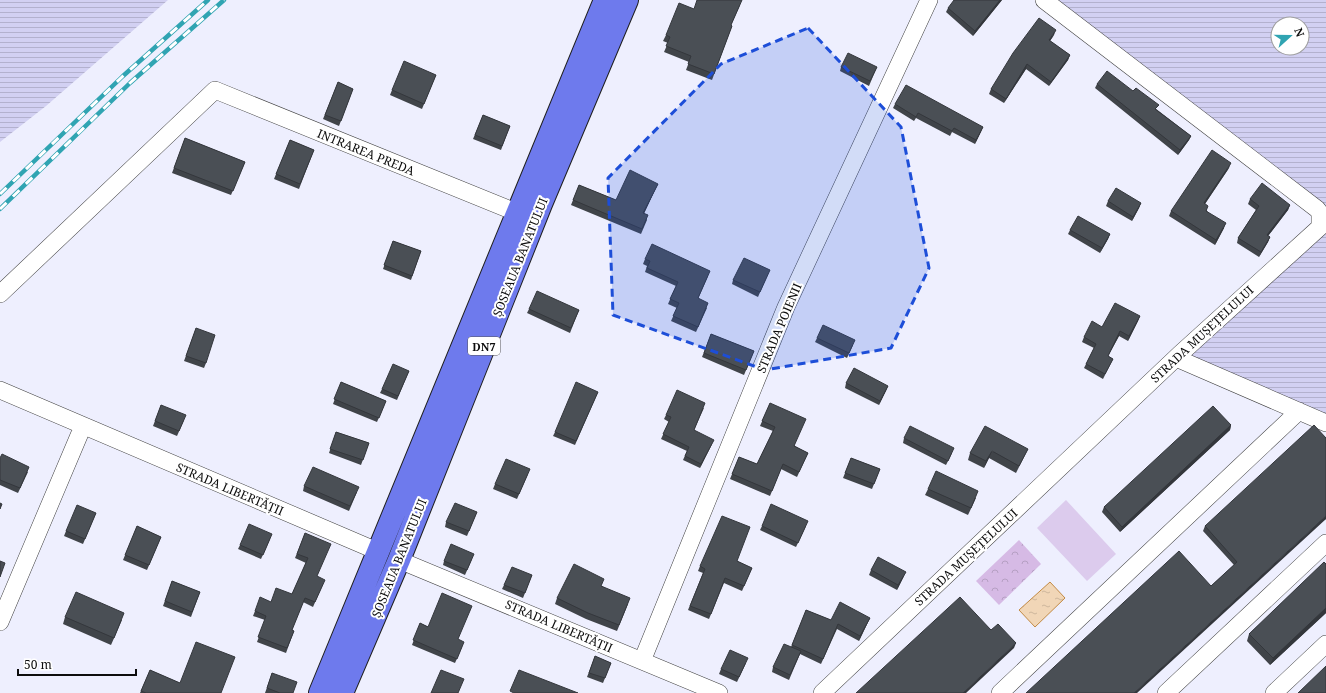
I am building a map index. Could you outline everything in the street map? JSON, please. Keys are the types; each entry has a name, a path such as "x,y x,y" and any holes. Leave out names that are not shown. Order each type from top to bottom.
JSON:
{"main road":[{"name":"ȘOSEAUA BANATULUI","path":"320,693 377,551 605,0"},
{"name":"ȘOSEAUA BANATULUI","path":"342,693 399,560 541,204 627,0"}],"street":[{"name":"STRADA POIENII","path":"642,661 786,307 929,0"},
{"name":"STRADA MUȘEȚELULUI","path":"822,693 1176,358 1320,227 1320,213 1310,204 1044,0"},
{"name":"INTRAREA PREDA","path":"0,294 215,90 518,213"},
{"path":"1176,358 1326,423"},
{"name":"STRADA LIBERTĂȚII","path":"0,390 377,551"},
{"path":"1000,693 1299,411"},
{"path":"0,622 83,426"},
{"path":"1166,693 1326,543"},
{"name":"STRADA LIBERTĂȚII","path":"399,560 719,693"},
{"path":"1274,693 1326,644"}],"highlighted area":[{"path":"808,28 901,127 929,268 891,348 765,370 613,315 608,178 721,64"}],"shaded area":[{"path":"0,0 168,0 46,106 0,142"},
{"path":"1053,0 1326,0 1326,416 1180,354 1321,223"},
{"path":"1066,500 1116,554 1087,581 1037,528"}],"green space":[{"path":"1019,540 1041,564 999,605 976,581"}],"water":[{"path":"1050,582 1065,598 1035,627 1019,610"}],"building":[{"path":"697,0 742,0 731,25 732,26 714,74 688,64 691,56 666,46 670,37 666,35 679,3 694,9"},
{"path":"954,0 1000,0 975,31 948,8"},
{"path":"1039,18 1056,30 1049,40 1070,55 1051,82 1027,64 1006,99 991,89 1013,53"},
{"path":"848,53 877,67 870,81 841,67"},
{"path":"404,61 436,75 424,104 392,90"},
{"path":"1107,71 1133,91 1136,88 1159,105 1155,109 1191,136 1180,150 1097,84"},
{"path":"338,82 353,89 341,121 325,115"},
{"path":"906,85 983,127 976,140 954,128 952,131 918,113 916,117 895,104"},
{"path":"483,115 510,126 502,146 475,135"},
{"path":"185,138 245,162 233,191 174,168"},
{"path":"290,140 314,150 300,184 276,174"},
{"path":"1212,150 1231,163 1204,203 1208,206 1206,211 1226,223 1216,240 1171,211"},
{"path":"630,170 658,184 643,213 648,215 642,229 573,200 579,185 616,200"},
{"path":"1262,183 1290,205 1267,235 1270,237 1261,252 1238,238 1259,206 1250,199"},
{"path":"1116,188 1141,203 1133,217 1108,201"},
{"path":"1078,216 1110,234 1102,248 1070,230"},
{"path":"393,241 421,251 412,276 384,265"},
{"path":"652,244 710,271 698,298 708,303 698,327 673,316 679,303 670,299 678,282 647,268 650,261 645,259"},
{"path":"744,258 770,270 760,292 733,280"},
{"path":"537,291 579,310 571,328 529,309"},
{"path":"1115,303 1140,316 1129,336 1120,331 1108,356 1113,359 1105,374 1086,364 1096,344 1084,337 1092,321 1102,327"},
{"path":"823,325 855,340 849,353 817,338"},
{"path":"196,328 215,335 206,363 186,356"},
{"path":"711,334 754,351 746,370 704,353"},
{"path":"393,364 409,371 398,396 382,389"},
{"path":"854,368 888,386 880,401 846,383"},
{"path":"341,382 386,401 379,418 334,399"},
{"path":"576,382 598,392 576,441 555,432"},
{"path":"677,390 705,403 694,430 714,440 701,464 685,456 689,447 663,434 671,417 666,415"},
{"path":"770,403 806,419 794,446 808,453 799,472 783,464 772,491 732,474 739,457 757,464 775,427 762,421"},
{"path":"161,405 186,415 179,431 155,421"},
{"path":"1213,406 1231,425 1122,527 1104,507"},
{"path":"1314,425 1326,438 1326,516 1134,693 1026,693 1179,551 1211,586 1237,562 1205,526"},
{"path":"910,426 954,448 948,461 904,438"},
{"path":"985,426 1028,449 1019,466 992,451 986,461 970,453"},
{"path":"336,432 369,443 363,460 330,449"},
{"path":"2,454 29,467 20,488 0,480 0,458"},
{"path":"851,458 880,469 874,484 845,473"},
{"path":"506,459 530,469 519,494 495,484"},
{"path":"313,467 359,487 350,506 304,486"},
{"path":"936,471 978,491 971,508 928,489"},
{"path":"455,503 477,512 469,531 446,522"},
{"path":"771,504 808,521 798,543 762,526"},
{"path":"77,505 96,513 85,539 66,531"},
{"path":"722,516 750,527 737,561 752,568 744,586 725,578 711,614 690,606 705,569 700,566"},
{"path":"249,524 272,534 263,555 240,545"},
{"path":"137,526 161,537 149,565 125,555"},
{"path":"305,533 331,544 317,576 325,580 315,602 305,598 292,630 294,631 287,648 258,637 266,616 255,611 260,597 271,602 276,588 292,594 308,558 297,554"},
{"path":"451,544 474,554 467,570 444,561"},
{"path":"878,557 906,572 898,585 871,570"},
{"path":"0,561 5,563 0,577"},
{"path":"1324,562 1326,564 1326,608 1273,658 1249,634"},
{"path":"574,564 604,579 601,586 630,598 619,625 588,613 557,598"},
{"path":"512,567 532,575 525,593 504,585"},
{"path":"172,581 200,592 192,612 165,601"},
{"path":"76,592 124,613 114,638 65,617"},
{"path":"442,593 472,606 458,639 464,642 457,659 413,640 420,623 428,627"},
{"path":"960,597 991,630 998,624 1016,643 963,693 856,693"},
{"path":"840,602 870,618 860,636 838,624 823,659 792,645 806,610 831,620"},
{"path":"196,642 235,657 221,693 146,693 141,691 150,670 180,683"},
{"path":"784,644 801,651 790,675 773,667"},
{"path":"730,650 748,658 739,677 721,669"},
{"path":"595,656 611,663 605,678 589,673"},
{"path":"1326,666 1326,693 1298,693"},
{"path":"441,670 464,679 458,693 431,693"},
{"path":"519,670 578,693 514,693 510,691"},
{"path":"272,673 297,682 293,693 280,693 267,688"}],"railway":[{"path":"0,194 123,76 208,0"},
{"path":"0,209 130,83 224,0"}]}
